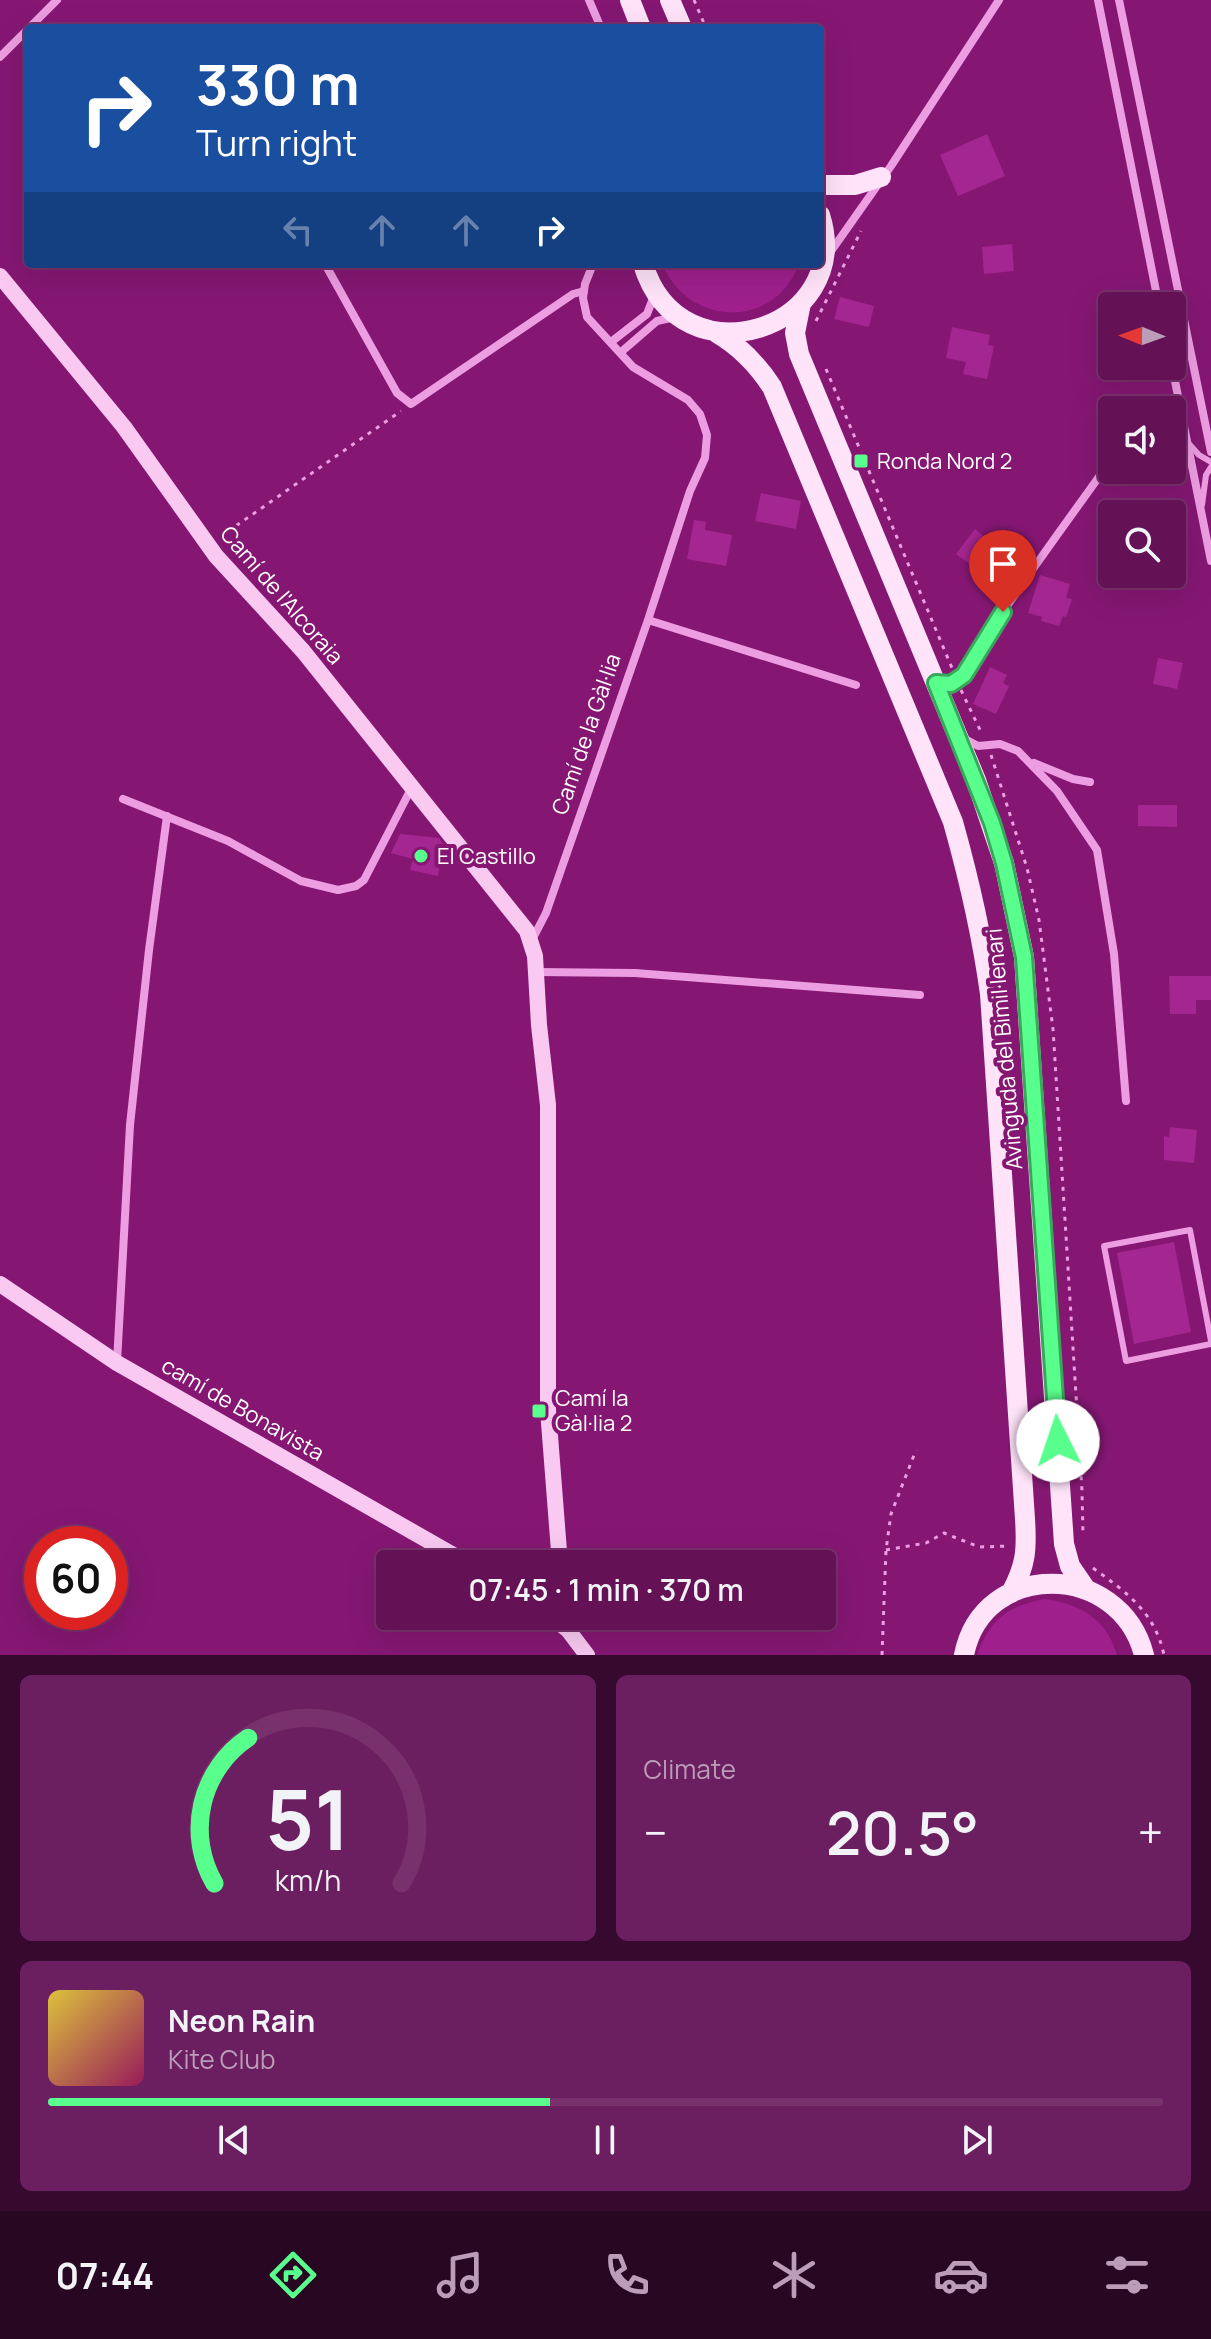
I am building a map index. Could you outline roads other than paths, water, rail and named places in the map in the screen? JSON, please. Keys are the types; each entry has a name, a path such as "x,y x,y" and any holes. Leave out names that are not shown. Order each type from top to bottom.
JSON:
{"main road":[{"path":"630,0 639,24"},
{"path":"670,0 680,24"},
{"path":"824,185 855,185 881,177"},
{"path":"645,268 655,292 676,316 717,333 750,332 771,325 801,303 813,286 820,268"},
{"name":"Avinguda del Bimil·lenari","path":"801,303 795,333 799,354 958,735 1000,849 1024,957 1064,1544 1070,1566 1085,1588"},
{"name":"Avinguda del Bimil·lenari","path":"717,333 737,345 772,387 953,822 972,892 984,946 990,994 1025,1519 1023,1571 1011,1593"},
{"path":"964,1655 976,1625 992,1606 1011,1593 1032,1585 1053,1582 1085,1588 1111,1602 1129,1621 1144,1655"}],"street":[{"path":"32,24 57,0"},
{"path":"589,0 599,24"},
{"path":"824,260 891,166 999,0"},
{"path":"1098,0 1156,292"},
{"path":"1119,0 1211,452"},
{"path":"0,57 24,32"},
{"path":"327,268 397,393 411,404 573,294 584,291 592,268"},
{"name":"Camí de l'Alcoraia","path":"0,276 124,427 208,546 303,651 521,922 531,941"},
{"name":"Camí de la Gàl·lia","path":"531,941 546,913 690,491 705,458 707,435 700,414 688,400 633,367 587,317 584,291"},
{"path":"611,342 647,314 655,292"},
{"path":"620,353 657,321 676,316"},
{"path":"1175,380 1211,561"},
{"path":"936,683 951,684 964,675 998,619 1098,478"},
{"path":"648,620 856,685"},
{"path":"958,735 978,746 1000,744 1018,751 1057,791 1097,850 1114,954 1126,1101"},
{"path":"1030,761 1073,779 1090,782"},
{"path":"123,799 228,841 301,881 338,890 356,886 364,880 412,786"},
{"path":"117,1363 130,1125 167,816"},
{"path":"531,941 548,1105 548,1410 559,1550"},
{"path":"536,972 635,973 920,995"},
{"name":"camí de Bonavista","path":"0,1284 117,1363 444,1550"},
{"path":"570,1630 575,1642 587,1655"}],"lane":[{"path":"1187,441 1211,465 1206,475 1202,514"},
{"path":"1190,1230 1200,1285 1211,1343 1126,1361 1104,1246 1190,1230"},
{"path":"1200,1285 1211,1283"}],"place":[{"name":"Ronda Nord 2","path":"861,461"},
{"name":"El Castillo","path":"421,856"},
{"name":"Camí la Gàl·lia 2","path":"539,1411"}]}
